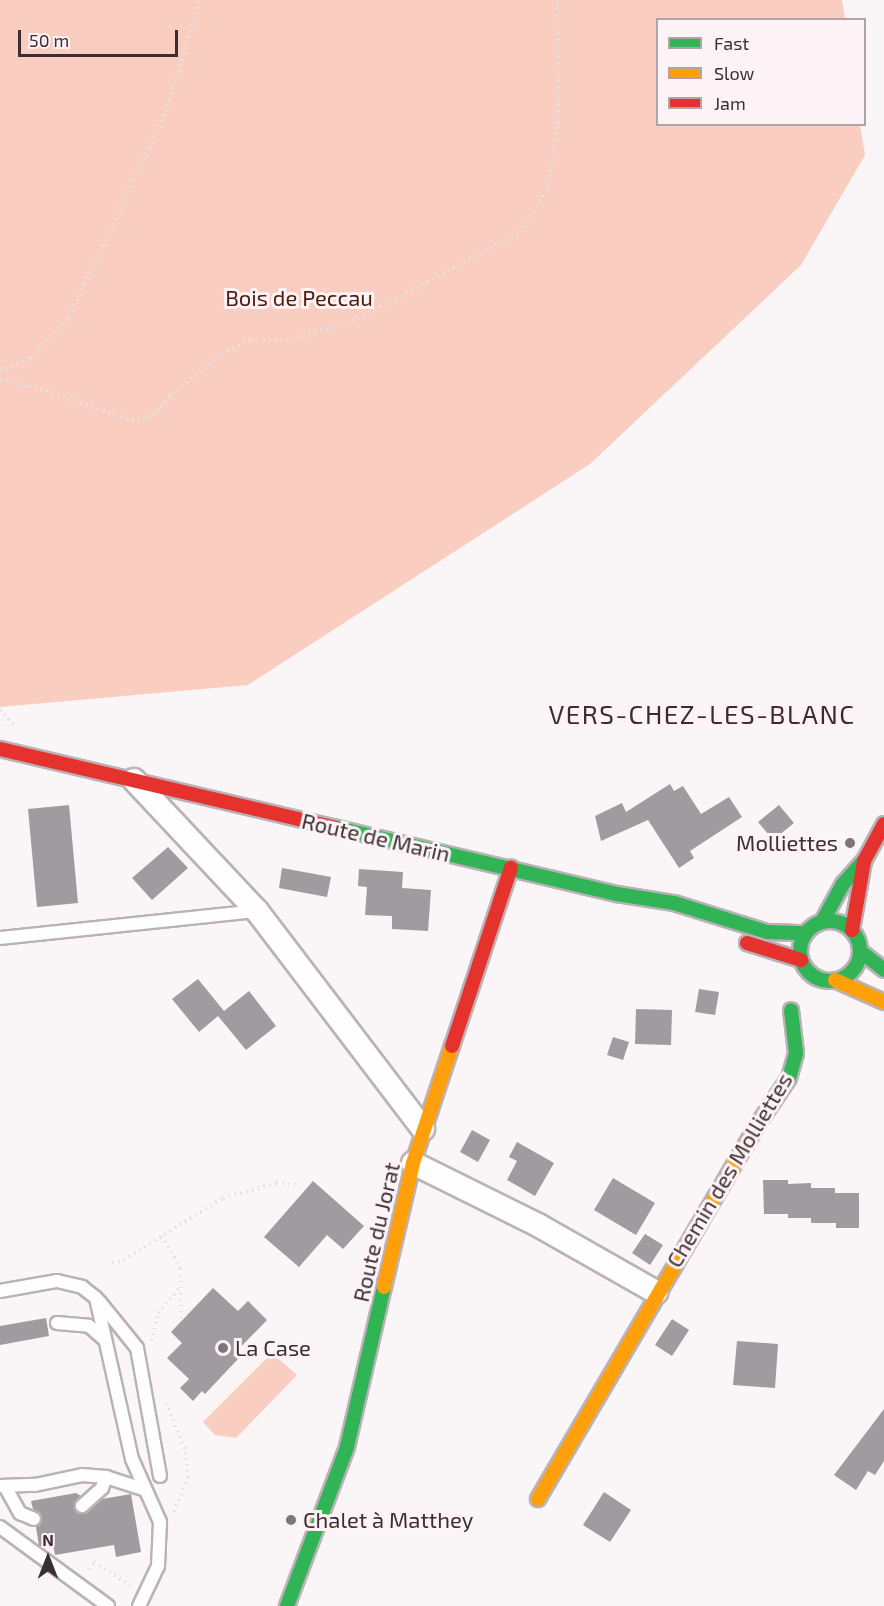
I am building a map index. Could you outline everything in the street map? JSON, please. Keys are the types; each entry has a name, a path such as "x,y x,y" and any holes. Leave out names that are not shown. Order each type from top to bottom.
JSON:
{"street":[{"name":"Route de Marin","path":"0,749 617,894 674,903 767,932 805,933"},
{"path":"134,780 257,911 423,1130"},
{"path":"801,960 805,933 822,922 843,884 864,861 884,824"},
{"path":"864,861 852,930 860,951 884,970"},
{"name":"Route du Jorat","path":"286,1606 347,1447 413,1163 511,868"},
{"name":"Route de Marin","path":"617,894 666,917"},
{"path":"822,922 838,922 852,930"},
{"path":"730,937 801,960 818,979 835,980 884,1002"},
{"path":"835,980 853,970 860,951"},
{"name":"Chemin des Molliettes","path":"538,1498 739,1152 789,1078 796,1053 791,1010"},
{"name":"Chemin des Molliettes","path":"413,1163 538,1225 656,1292"}],"lane":[{"path":"0,938 257,911"},
{"path":"0,1291 57,1281 82,1287 96,1298 137,1348 160,1476"},
{"path":"96,1298 132,1459 160,1522 161,1545 158,1566 142,1600"},
{"path":"57,1323 89,1326 105,1340"},
{"path":"34,1519 20,1513 3,1487 82,1475 106,1477 144,1489"},
{"path":"82,1506 102,1488 106,1477"},
{"path":"0,1527 108,1606"}],"path":[{"path":"0,371 30,359 69,317 166,112 200,0"},
{"path":"0,380 35,387 132,421 153,415 172,394 222,354 251,339 297,338 347,324 520,232 548,188 558,118 557,0"},
{"path":"112,1262 124,1260 223,1198 276,1183 300,1186"},
{"path":"162,1236 181,1269 181,1322"},
{"path":"152,1350 158,1313 180,1288"},
{"path":"163,1395 186,1452 188,1477 173,1515"},
{"path":"89,1570 94,1562 142,1600"}],"green space":[{"name":"Bois de Peccau","path":"0,0 842,0 845,18 656,18 656,126 860,126 865,155 801,265 590,464 248,685 0,707"},
{"path":"272,1353 297,1375 236,1438 215,1435 203,1422"}],"building":[{"path":"670,784 674,791 683,786 701,814 729,797 742,817 690,851 694,858 679,868 648,820 601,841 595,816 622,803 626,812"},
{"path":"69,805 78,903 37,907 28,809"},
{"path":"779,805 794,823 773,840 758,822"},
{"path":"168,847 188,868 152,900 132,878"},
{"path":"282,868 331,877 327,897 279,888"},
{"path":"359,869 403,872 402,888 431,890 428,931 392,929 392,916 365,915 367,887 358,886"},
{"path":"198,979 224,1011 249,991 276,1026 246,1050 218,1016 199,1032 172,999"},
{"path":"699,989 719,992 715,1015 695,1012"},
{"path":"636,1009 672,1010 671,1045 635,1044"},
{"path":"613,1037 629,1042 623,1060 607,1055"},
{"path":"472,1130 490,1140 478,1162 460,1152"},
{"path":"517,1142 554,1163 535,1196 507,1180 517,1161 509,1157"},
{"path":"613,1178 655,1203 636,1235 594,1210"},
{"path":"763,1180 788,1180 788,1184 811,1183 811,1188 835,1188 835,1193 859,1193 859,1228 836,1228 836,1223 811,1223 811,1218 788,1218 788,1214 764,1214"},
{"path":"313,1181 364,1226 343,1249 327,1235 299,1267 264,1237"},
{"path":"645,1234 663,1245 650,1265 632,1253"},
{"path":"213,1288 238,1311 248,1301 267,1320 233,1355 238,1359 205,1394 202,1391 193,1401 180,1388 189,1379 167,1358 182,1343 171,1332"},
{"path":"46,1318 49,1336 0,1345 0,1326"},
{"path":"672,1319 689,1330 672,1356 655,1345"},
{"path":"737,1341 778,1344 775,1388 733,1385"},
{"path":"884,1409 884,1461 875,1475 868,1471 856,1490 834,1475"},
{"path":"604,1492 631,1510 610,1542 583,1525"},
{"path":"76,1493 81,1496 74,1508 83,1514 102,1499 131,1494 141,1552 116,1557 114,1545 55,1555 53,1545 39,1546 36,1527 42,1517 33,1509 31,1501"}],"traffic: fast":[{"path":"333,827 617,894 674,903 767,932 805,933"},
{"path":"822,922 843,884 864,861"},
{"path":"830,921 847,926 855,934 860,951 855,968 847,976 830,981 813,976 805,968 800,951 805,934 813,926 830,921"},
{"path":"860,951 884,970"},
{"path":"758,1124 789,1078 796,1053 791,1010"},
{"path":"287,1606 347,1447 384,1287"}],"traffic: slow":[{"path":"835,980 884,1002"},
{"path":"384,1287 413,1163 452,1046"},
{"path":"538,1499 758,1124"}],"traffic: jam":[{"path":"0,749 333,827"},
{"path":"852,930 864,861 884,824"},
{"path":"452,1046 511,868"},
{"path":"747,943 801,960"}],"place":[{"name":"Molliettes","path":"850,843"},
{"name":"La Case","path":"223,1348"},
{"name":"Chalet à Matthey","path":"291,1520"}],"district":[{"name":"VERS-CHEZ-LES-BLANC","path":"702,714"}]}
